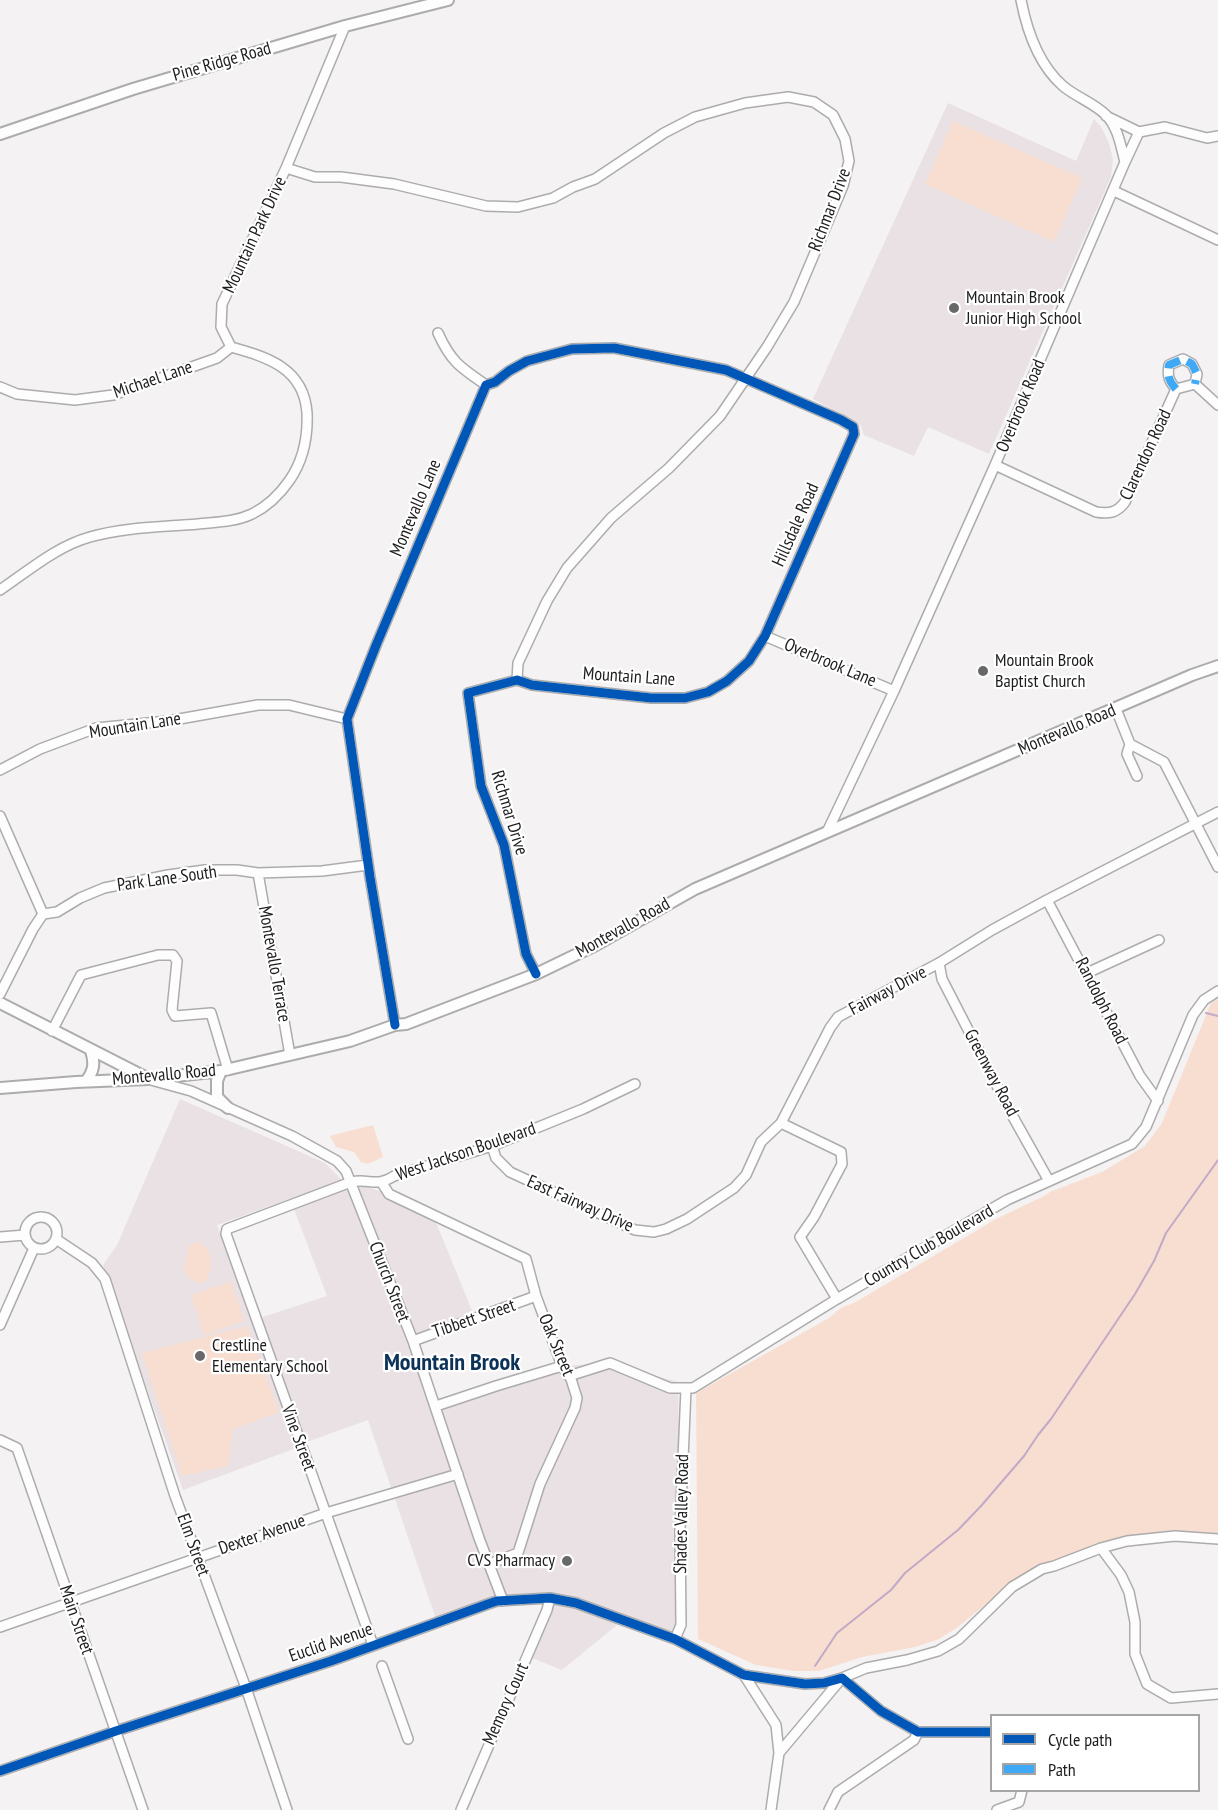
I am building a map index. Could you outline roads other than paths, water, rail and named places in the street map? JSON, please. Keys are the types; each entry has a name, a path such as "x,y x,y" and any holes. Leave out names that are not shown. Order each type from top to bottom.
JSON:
{"main road":[{"name":"Pine Ridge Road","path":"0,134 133,89 345,26 448,0"},
{"name":"Montevallo Road","path":"0,1088 148,1079 225,1071 350,1041 395,1025 406,1024 536,974 596,945 695,889 828,830 1218,666"},
{"path":"0,1003 148,1079"},
{"path":"86,1081 93,1069 91,1051"},
{"path":"225,1071 217,1081 217,1097 228,1108"}],"street":[{"path":"1021,0 1027,28 1046,67 1063,86 1107,116 1139,132 1165,127 1208,138 1218,136"},
{"name":"Mountain Park Drive","path":"231,347 221,327 222,304 286,168 345,26"},
{"name":"Richmar Drive","path":"286,168 315,177 341,177 394,184 486,206 518,207 553,198 595,179 664,133 695,117 745,103 788,97 814,102 833,115 845,139 849,161 843,186 794,302 720,416 669,468 611,518 567,568 547,601 518,663 517,680"},
{"path":"1107,116 1116,131 1125,162"},
{"name":"Overbrook Road","path":"828,830 894,691 995,465 1139,132"},
{"path":"1114,190 1218,240"},
{"path":"438,333 447,351 460,367 486,385 495,382 508,371 527,361 572,349 614,348 726,370 747,377"},
{"path":"0,590 66,547 90,537 129,530 236,520 254,514 280,494 294,474 302,456 308,432 306,402 297,381 288,372 263,356 231,347"},
{"name":"Michael Lane","path":"0,387 17,394 75,400 113,395 217,358 231,347"},
{"path":"1176,389 1171,384 1167,372 1169,365 1183,359 1192,364 1197,374 1195,384 1218,405"},
{"name":"Hillsdale Road","path":"747,377 841,420 853,427 854,434 765,636"},
{"name":"Clarendon Road","path":"995,465 1096,512 1105,514 1120,509 1176,389 1195,384"},
{"name":"Montevallo Lane","path":"395,1025 368,865 347,718 376,643 486,385"},
{"name":"Mountain Lane","path":"468,693 517,680 544,687 651,698 685,698 708,692 727,681 749,661 765,636"},
{"name":"Overbrook Lane","path":"765,636 894,691"},
{"name":"Richmar Drive","path":"468,693 481,786 504,845 526,954 536,974"},
{"name":"Mountain Lane","path":"0,770 40,749 96,728 168,721 258,705 289,705 347,718"},
{"path":"1116,709 1130,744 1127,754 1137,776"},
{"path":"1130,744 1164,762 1218,867"},
{"name":"Fairway Drive","path":"781,1123 830,1028 838,1017 939,963 1047,900 1218,812"},
{"path":"0,816 43,914 0,994"},
{"name":"Park Lane South","path":"43,914 57,912 80,898 104,888 168,875 205,870 237,870 258,873 322,871 368,865"},
{"name":"Montevallo Terrace","path":"258,873 290,1056"},
{"name":"Randolph Road","path":"1047,900 1140,1076 1158,1101"},
{"path":"1087,974 1159,940"},
{"path":"52,1031 81,975 158,955 173,955 177,961 172,1011 175,1016 211,1013 225,1071"},
{"name":"Greenway Road","path":"939,963 942,979 1012,1115 1049,1181"},
{"name":"Country Club Boulevard","path":"686,1389 693,1388 837,1299 1007,1200 1132,1144 1146,1127 1193,1015 1204,1000 1218,991"},
{"name":"Church Street","path":"148,1079 191,1091 292,1136 337,1161 346,1171 413,1341 503,1601"},
{"name":"West Jackson Boulevard","path":"226,1229 351,1182 382,1183 394,1176 492,1146 583,1109 635,1084"},
{"path":"781,1123 841,1152 842,1164 814,1217 800,1237 837,1299"},
{"name":"East Fairway Drive","path":"492,1146 496,1158 510,1172 635,1230 654,1232 687,1219 734,1188 746,1175 761,1143 781,1123"},
{"name":"Oak Street","path":"382,1183 389,1194 526,1260 536,1296 562,1366 569,1376 577,1398 575,1408 540,1484 518,1553 489,1564"},
{"path":"40,1217 46,1218 57,1230 56,1239 48,1248 34,1248 26,1241 27,1225 30,1221 40,1217"},
{"name":"Vine Street","path":"226,1229 229,1245 373,1645"},
{"path":"0,1237 25,1235"},
{"name":"Elm Street","path":"56,1239 92,1263 105,1278 171,1484 246,1688 287,1810"},
{"path":"0,1325 34,1248"},
{"name":"Tibbett Street","path":"413,1341 536,1296"},
{"path":"569,1376 610,1363 670,1388 686,1389"},
{"path":"436,1407 562,1366"},
{"name":"Shades Valley Road","path":"675,1639 681,1625 680,1529 686,1389"},
{"name":"Main Street","path":"0,1440 17,1449 142,1810"},
{"name":"Dexter Avenue","path":"0,1627 326,1513 458,1474"},
{"path":"744,1675 805,1684 824,1683 866,1668 938,1651 959,1639 1012,1587 1042,1569 1127,1541 1175,1536 1218,1539"},
{"path":"1101,1548 1121,1575 1129,1592 1135,1622 1134,1654 1147,1684 1171,1698 1218,1694"},
{"name":"Euclid Avenue","path":"0,1771 479,1607 503,1601 550,1598 576,1603 675,1639 744,1675"},
{"name":"Memory Court","path":"461,1810 547,1610 550,1598"},
{"path":"382,1666 408,1739"},
{"path":"744,1675 776,1725 779,1753 771,1810"},
{"path":"842,1678 881,1711 918,1732 990,1732"},
{"path":"779,1753 842,1678"},
{"path":"829,1810 838,1792 914,1740 918,1732"},
{"path":"1019,1802 1022,1792"},
{"path":"997,1810 1019,1802"},
{"path":"1019,1802 1027,1810"}],"waterway":[{"path":"1206,1013 1218,1016"},
{"path":"815,1666 837,1633 891,1590 905,1573 958,1530 1024,1456 1135,1294 1154,1261 1166,1233 1218,1160"}],"place":[{"name":"Mountain Brook Junior High School","path":"954,308"},
{"name":"Mountain Brook Baptist Church","path":"983,671"},
{"name":"Crestline Elementary School","path":"200,1356"},
{"name":"CVS Pharmacy","path":"567,1561"}],"district":[{"name":"Mountain Brook","path":"452,1363"}]}
